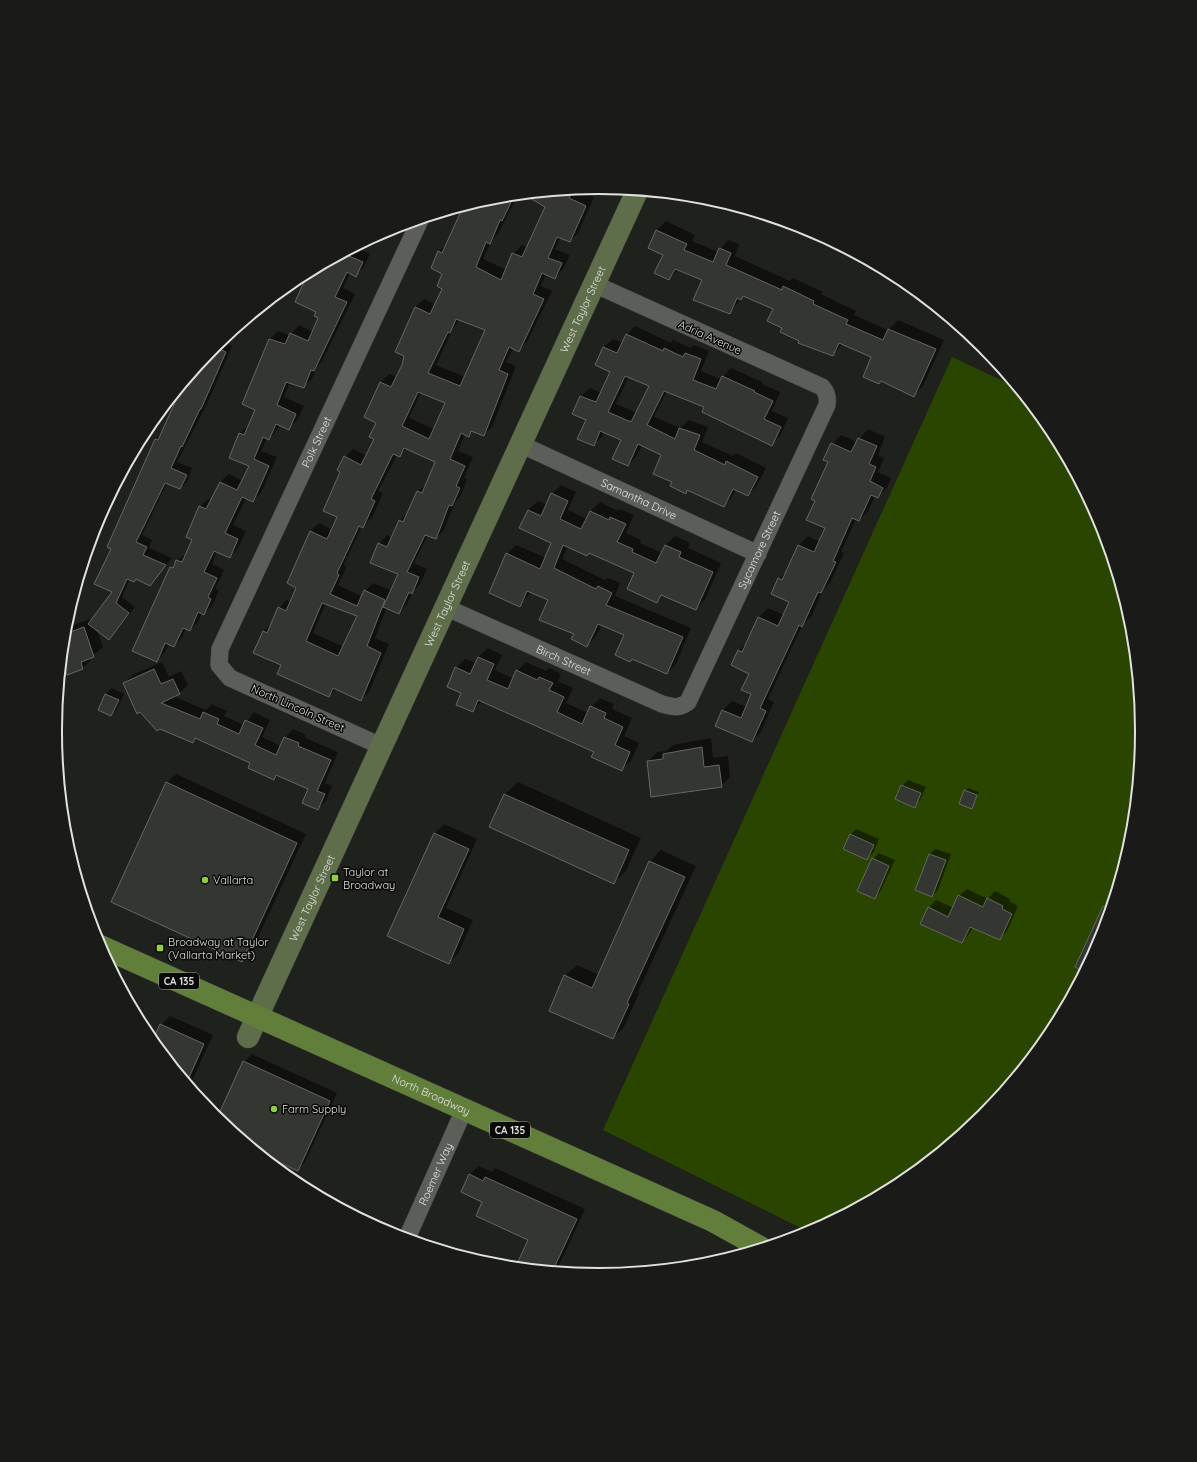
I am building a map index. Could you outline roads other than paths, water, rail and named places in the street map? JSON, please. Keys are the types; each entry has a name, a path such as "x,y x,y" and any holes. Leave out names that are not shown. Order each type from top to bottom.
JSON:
{"main road":[{"name":"North Broadway","path":"109,950 713,1221 754,1244"}],"street":[{"name":"West Taylor Street","path":"248,1038 635,196"},
{"name":"Polk Street","path":"219,665 220,649 417,226"},
{"name":"Adria Avenue","path":"594,284 826,390"},
{"name":"Sycamore Street","path":"683,706 688,702 827,405 828,399 826,390"},
{"name":"Samantha Drive","path":"520,444 758,554"},
{"name":"Birch Street","path":"445,607 662,704 675,708 683,706"},
{"name":"North Lincoln Street","path":"219,665 230,678 381,746"},
{"name":"Roemer Way","path":"409,1233 464,1110"}],"place":[{"name":"Taylor at Broadway","path":"335,878"},
{"name":"Vallarta","path":"205,880"},
{"name":"Broadway at Taylor (Vallarta Market)","path":"160,948"},
{"name":"Farm Supply","path":"274,1109"}]}
